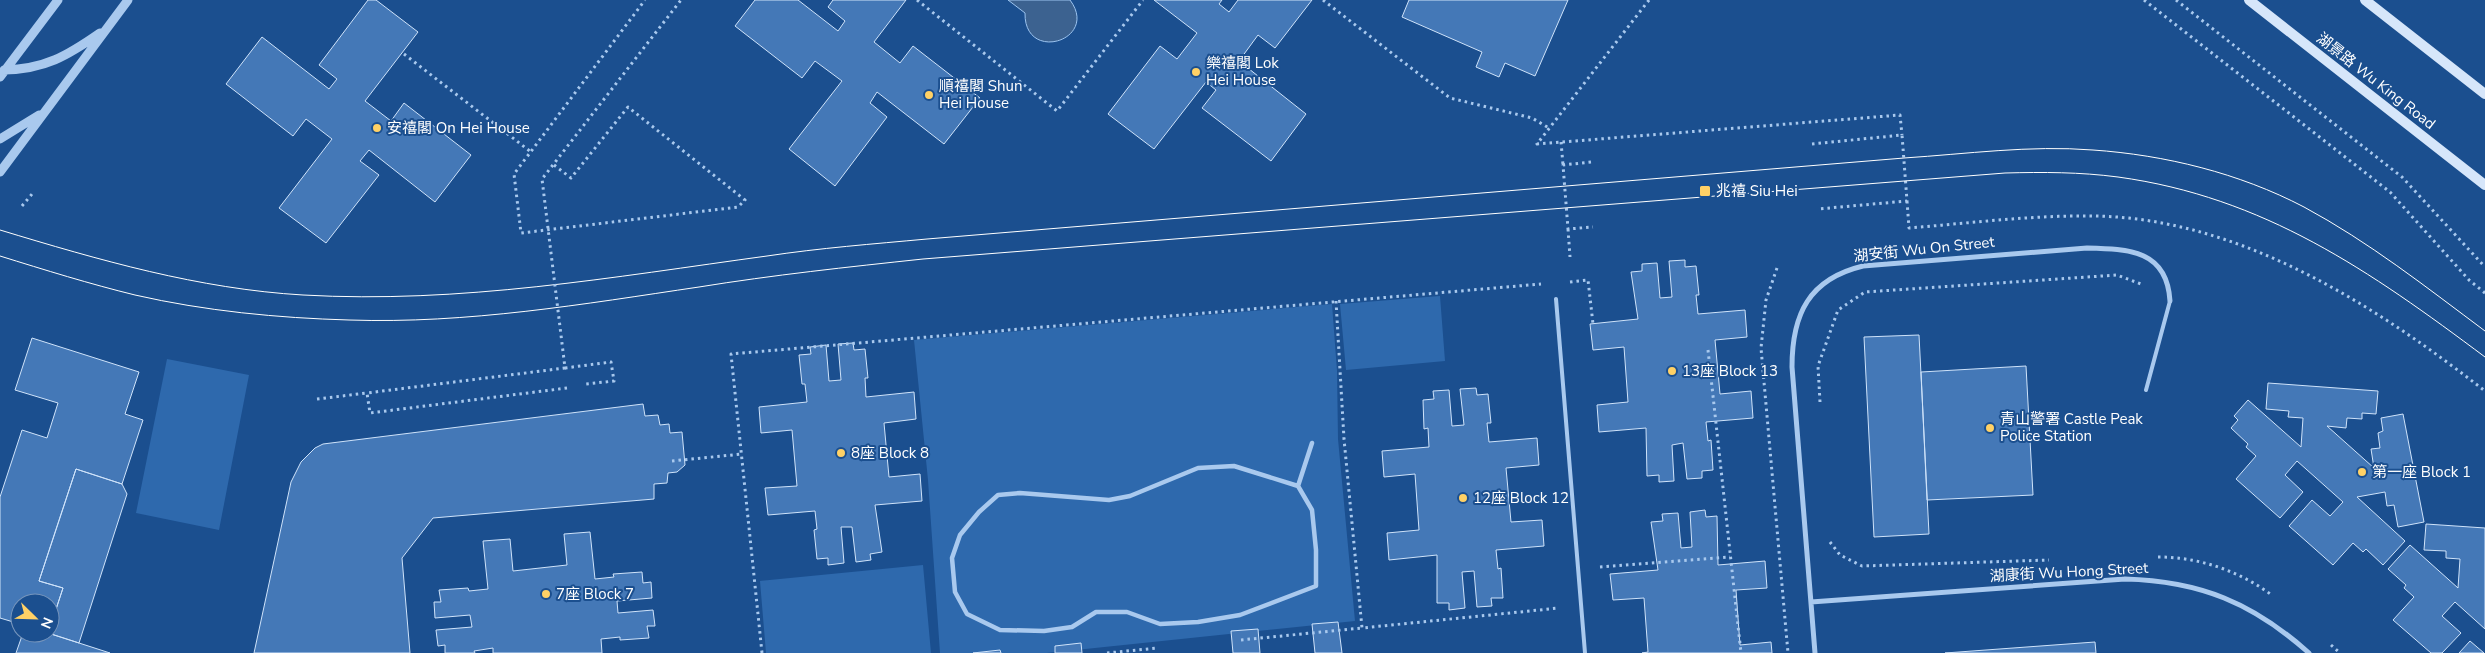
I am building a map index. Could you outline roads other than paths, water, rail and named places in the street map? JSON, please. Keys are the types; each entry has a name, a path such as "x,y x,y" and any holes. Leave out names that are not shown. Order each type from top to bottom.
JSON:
{"main road":[{"name":"湖景路 Wu King Road","path":"2249,0 2485,185"},
{"path":"2365,0 2485,94"}],"street":[{"path":"1,70 58,0"},
{"path":"0,172 128,0"},
{"path":"1,70 41,66 70,54 108,27"},
{"path":"0,139 43,112"},
{"name":"湖安街 Wu On Street","path":"1815,653 1792,348 1796,321 1803,306 1812,294 1827,281 1844,271 1863,266 2045,250 2121,249 2140,254 2153,261 2163,272 2169,286 2170,301"},
{"path":"1298,486 1234,466 1198,468 1130,496 1109,500 1020,493 998,495 979,512 960,535 952,558 955,592 967,614 1000,630 1044,630 1072,627 1096,612 1127,612 1160,624 1198,622 1240,615 1316,586 1316,550 1312,510 1298,486 1312,443"},
{"name":"湖康街 Wu Hong Street","path":"1811,602 2124,579 2155,580 2208,590 2244,605 2268,620 2309,653"}],"lane":[{"path":"1556,299 1585,653"},
{"path":"2146,390 2170,301"}],"tram line":[{"path":"0,230 150,272 226,287 303,295 420,296 536,287 847,246 1974,152 2069,149 2120,152 2174,161 2254,184 2304,207 2351,235 2485,331"},
{"path":"0,256 84,282 135,295 215,309 322,319 437,319 525,311 783,275 923,259 2005,173 2076,173 2118,177 2171,187 2221,201 2268,220 2313,242 2400,295 2485,357"}],"place":[{"name":"樂禧閣 Lok Hei House","path":"1196,72"},
{"name":"順禧閣 Shun Hei House","path":"929,95"},
{"name":"安禧閣 On Hei House","path":"377,128"},
{"name":"兆禧 Siu Hei","path":"1705,191"},
{"name":"13座 Block 13","path":"1672,371"},
{"name":"青山警署 Castle Peak Police Station","path":"1990,428"},
{"name":"8座 Block 8","path":"841,453"},
{"name":"第一座 Block 1","path":"2362,472"},
{"name":"12座 Block 12","path":"1463,498"},
{"name":"7座 Block 7","path":"546,594"}]}
